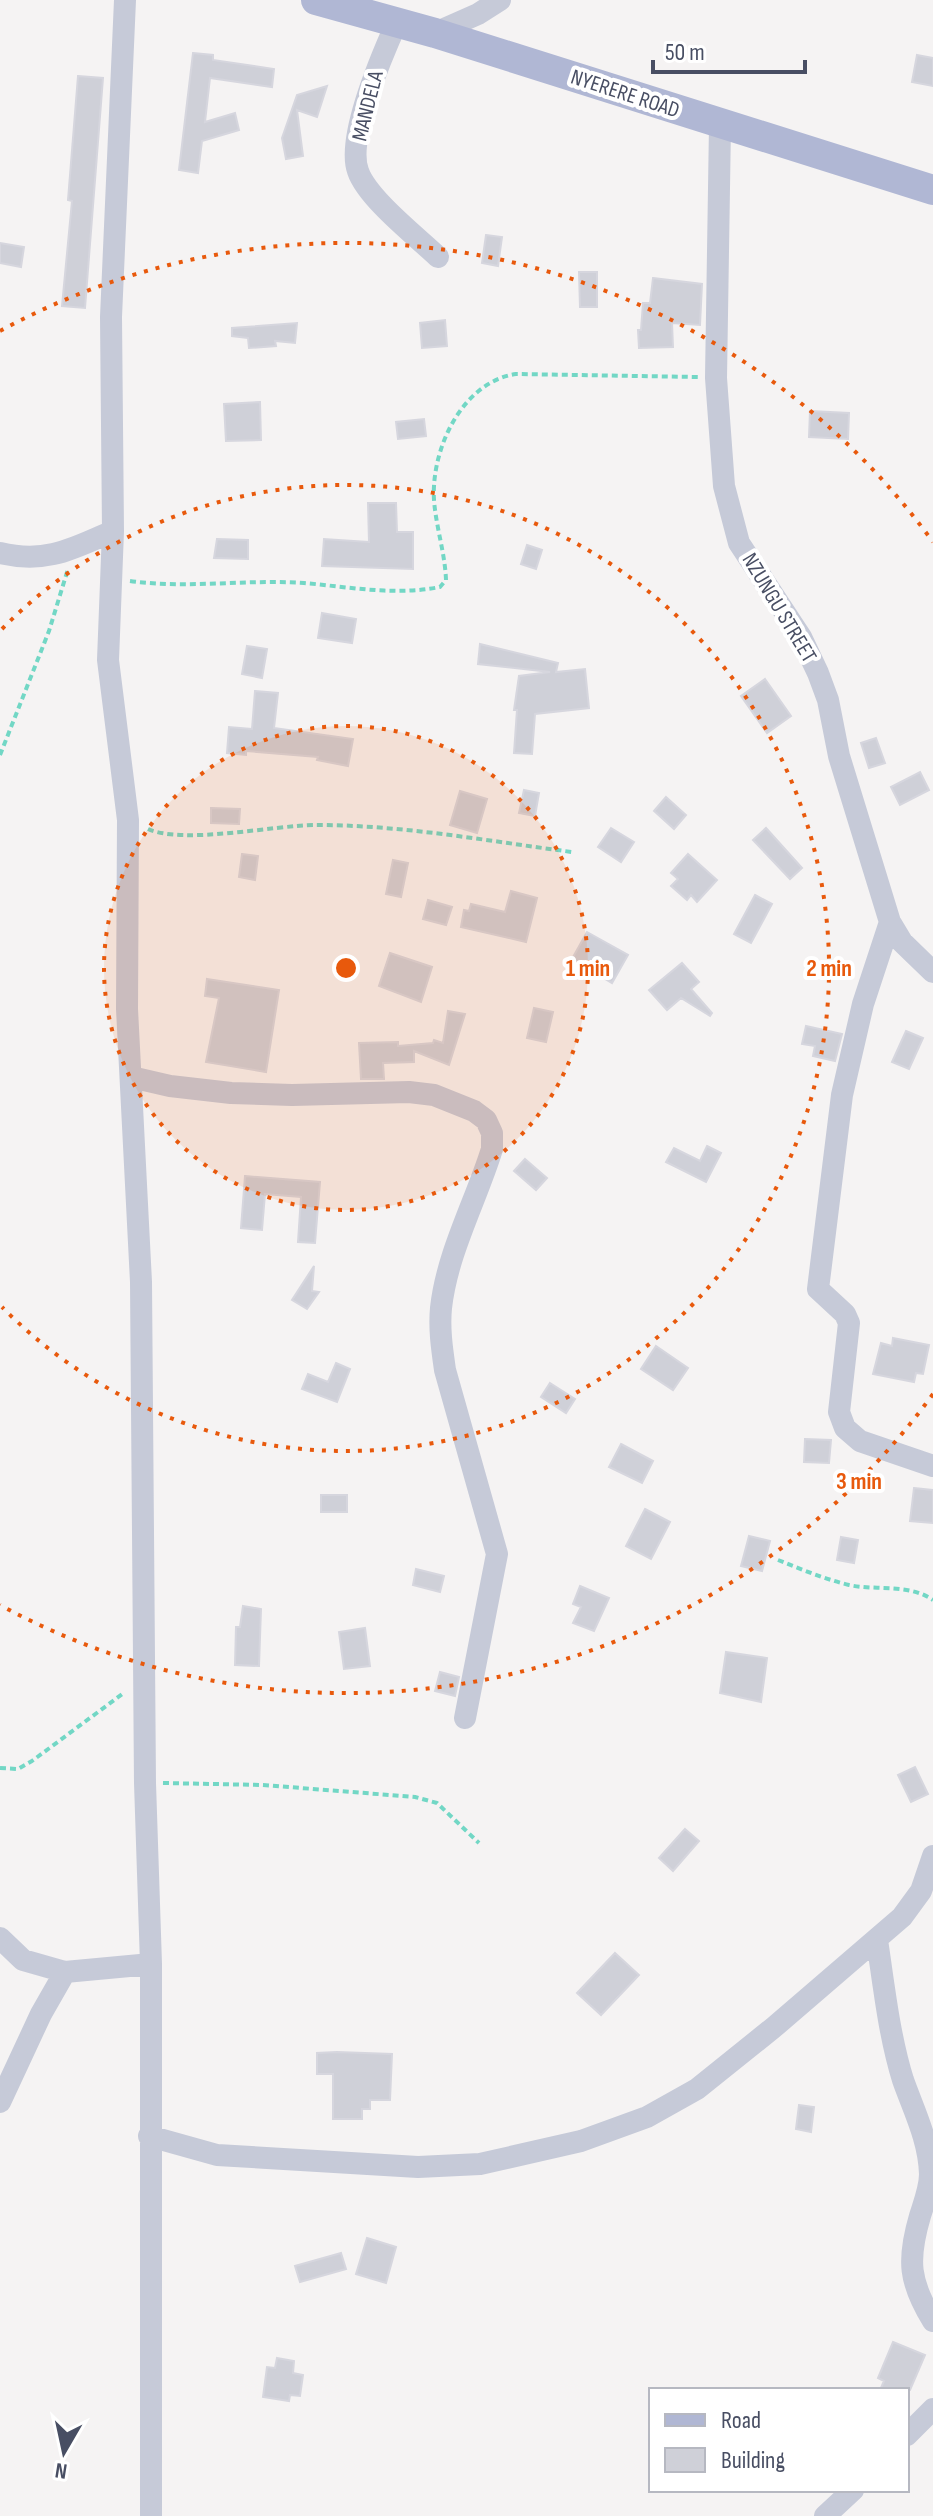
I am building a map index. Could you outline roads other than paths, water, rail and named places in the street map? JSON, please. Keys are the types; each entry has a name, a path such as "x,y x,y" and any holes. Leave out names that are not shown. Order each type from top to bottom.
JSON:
{"main road":[{"name":"NYERERE ROAD","path":"316,0 435,33 933,190"}],"street":[{"path":"125,0 111,317 113,531 108,660 128,820 127,1009 141,1282 145,1783 151,1964 151,2516"},
{"path":"435,33 478,14 500,0"},
{"name":"MANDELA","path":"397,22 365,105 356,158 358,172 372,193 438,257"},
{"name":"NZUNGU STREET","path":"720,125 716,378 724,486 739,543 801,637 818,673 828,700 839,756 890,922 902,942 933,972"},
{"path":"0,553 35,558 75,548 113,531"},
{"path":"890,922 863,1004 842,1095 818,1289 845,1314 849,1323 839,1412 845,1428 860,1441 933,1466"},
{"path":"131,1077 170,1086 231,1093 409,1092 434,1095 474,1111 486,1120 492,1133 492,1149 449,1269 441,1307 440,1340 445,1370 497,1554 465,1718"},
{"path":"149,2136 217,2155 418,2167 480,2164 581,2141 647,2117 697,2089 902,1917 921,1891 933,1856"},
{"path":"0,1938 23,1960 65,1972 151,1964"},
{"path":"877,1940 903,2079 919,2117 929,2161 930,2179 912,2244 912,2275 918,2294 933,2321"},
{"path":"0,2102 41,2014 65,1972"},
{"path":"909,2433 933,2409"},
{"path":"825,2516 851,2492"}]}
